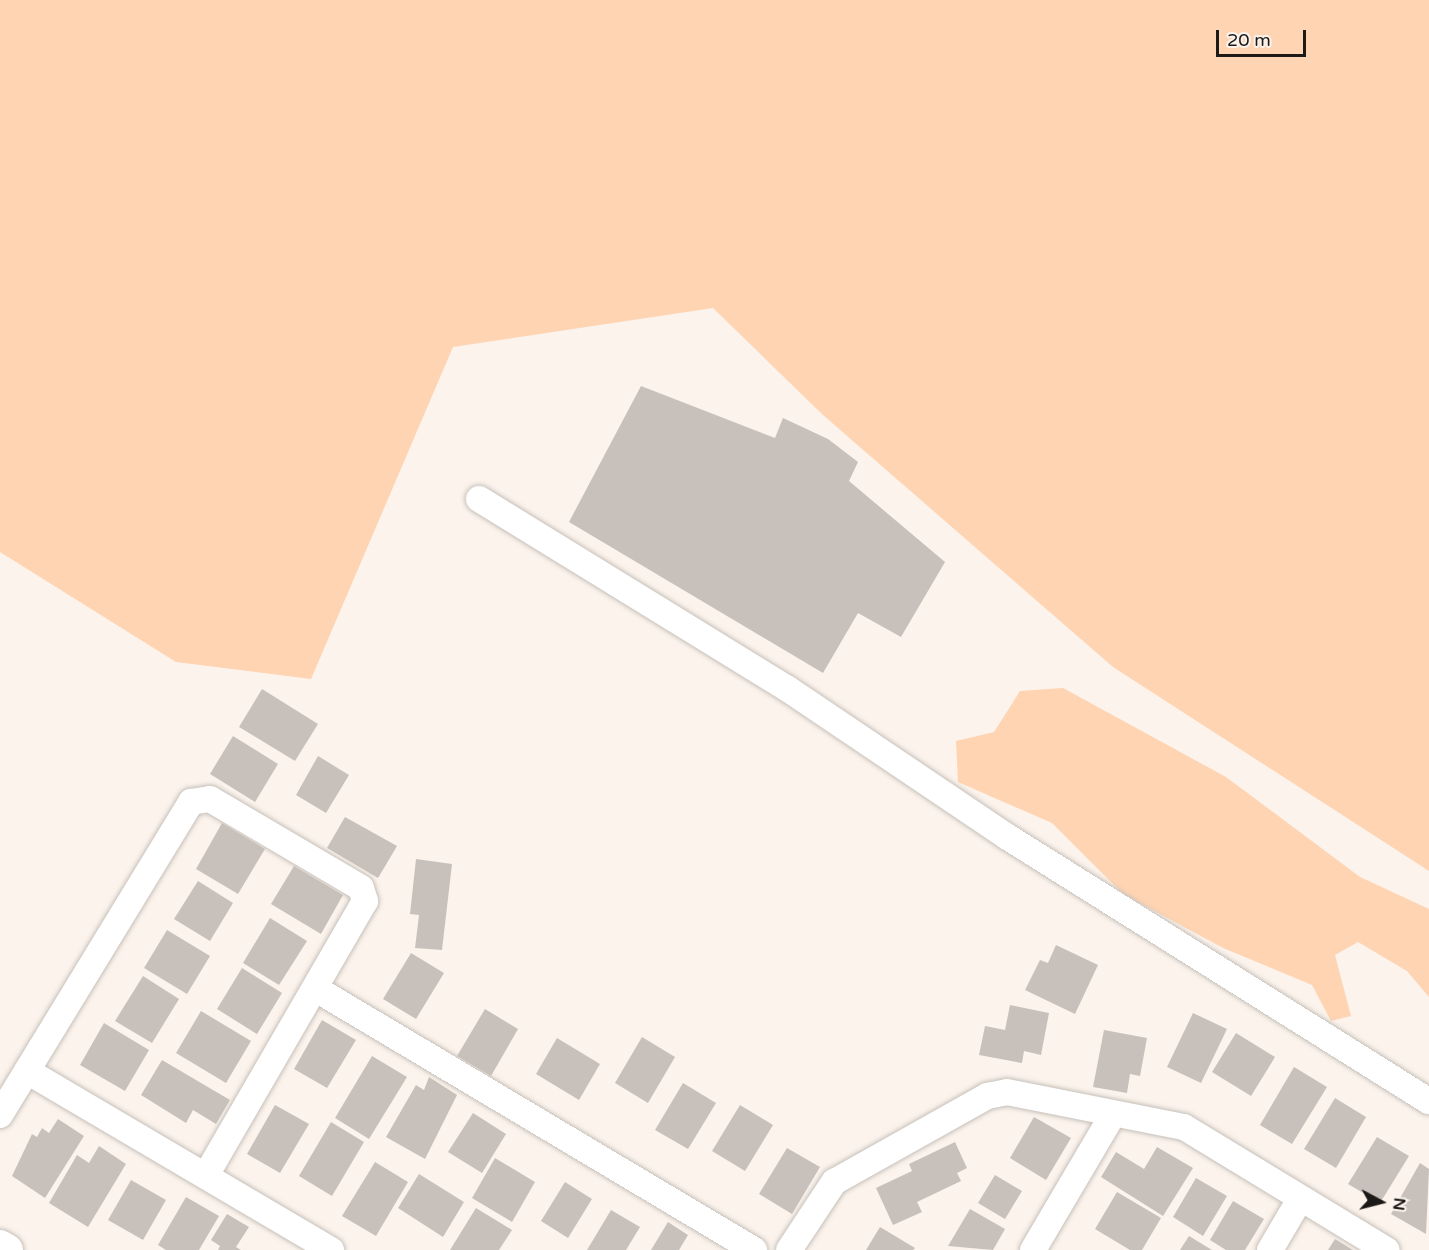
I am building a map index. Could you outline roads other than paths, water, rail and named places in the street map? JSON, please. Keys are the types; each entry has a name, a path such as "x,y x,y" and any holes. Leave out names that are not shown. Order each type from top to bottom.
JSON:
{"street":[{"path":"479,499 788,689 1006,836 1429,1101"},
{"path":"0,1115 191,802 210,799 361,888 365,901 206,1175"},
{"path":"316,988 754,1250"},
{"path":"27,1071 332,1250"},
{"path":"789,1250 834,1182 987,1096 1007,1092 1184,1127 1386,1250"},
{"path":"1033,1250 1113,1114"},
{"path":"1270,1250 1300,1199"},
{"path":"0,1246 7,1250"}]}
